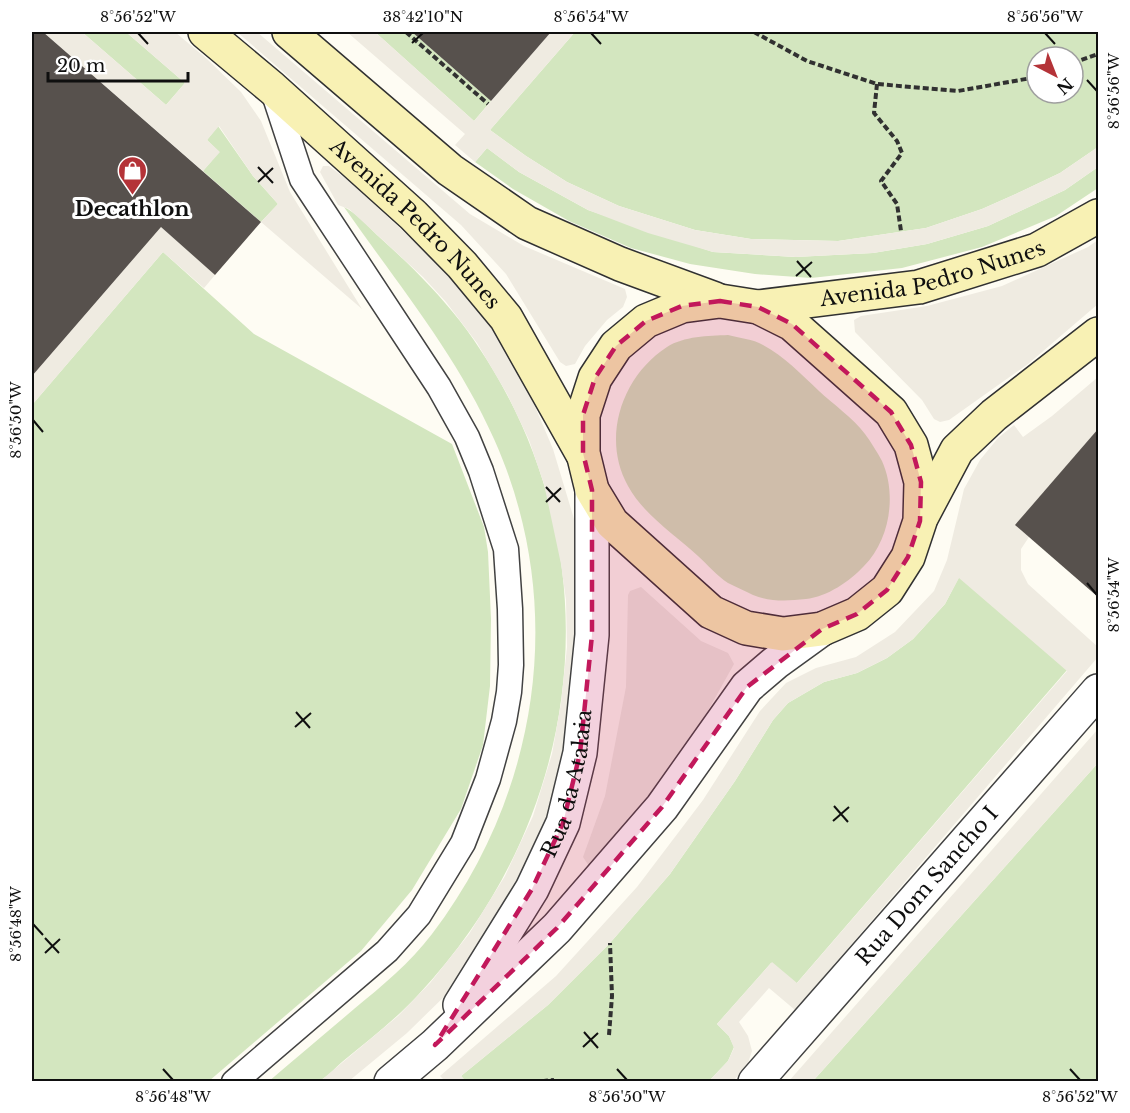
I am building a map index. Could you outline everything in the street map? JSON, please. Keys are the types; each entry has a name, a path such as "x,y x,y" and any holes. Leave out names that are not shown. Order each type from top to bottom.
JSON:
{"street":[{"name":"Avenida Pedro Nunes","path":"205,32 272,88 413,215 462,265 506,318 583,453"},
{"path":"290,32 450,170 528,223 620,264 720,301 758,307 792,324 891,412 911,445 921,482 920,520"},
{"name":"Avenida Pedro Nunes","path":"758,307 919,287 1037,250 1098,216"},
{"path":"720,301 682,306 646,321 616,346 595,378 583,415 583,453 592,490 612,524 711,612 746,628 783,634 822,630 857,614 887,590 908,557 920,520 957,450 994,415 1098,334"},
{"name":"Rua da Atalaia","path":"435,1045 532,889 563,823 580,753 592,635 592,490"},
{"name":"Rua da Atalaia","path":"391,1082 435,1045 557,928 662,807 747,687 822,630"},
{"name":"Rua Dom Sancho I","path":"755,1082 1098,691"}],"lane":[{"path":"234,1082 353,982 387,951 419,915 463,843 488,779 504,721 511,665 506,549 481,471 467,436 439,387 302,179 272,88"}],"path":[{"path":"406,32 488,104"},
{"path":"754,32 807,61 878,84 958,91 1025,79"},
{"path":"878,84 874,113 897,141 902,153 881,181 897,204 901,231"},
{"path":"609,1035 612,996 610,943"},
{"path":"533,1082 554,1080"}],"highlighted area":[{"path":"720,301 758,307 792,324 891,412 911,445 921,482 920,521 908,557 887,590 857,614 822,629 747,687 662,807 557,928 435,1045 532,889 563,823 580,753 592,635 592,490 583,453 583,415 595,378 616,346 646,321 682,306"}],"green space":[{"path":"82,32 126,32 185,83 166,105"},
{"path":"375,32 412,32 491,101 474,121"},
{"path":"575,32 1098,32 1098,147 1060,173 1020,192 982,209 926,228 838,241 751,239 695,230 619,206 567,182 490,130"},
{"path":"218,126 253,176 278,204 261,222 203,171 219,152 207,140"},
{"path":"487,148 519,172 588,210 713,252 795,257 873,253 927,244 988,226 1065,190 1098,167 1098,188 1056,216 982,247 902,268 811,278 755,274 690,264 631,248 569,221 513,189 475,162"},
{"path":"344,207 353,212 410,266 450,309 511,402 545,487 563,575 565,664 551,753 522,838 478,919 419,994 327,1076 311,1082 268,1082 395,974 432,934 469,879 498,820 519,758 531,695 535,631 531,566 517,502 494,439 444,348"},
{"path":"163,252 254,334 452,444 484,527 488,552 491,619 490,686 483,745 461,809 412,890 361,951 209,1081 32,1082 32,405"},
{"path":"728,335 750,340 771,349 799,372 855,422 882,461 887,474 890,502 888,516 880,543 873,555 845,583 814,598 773,600 753,595 728,583 642,506 628,486 620,467 616,448 620,409 638,374 651,359 674,343 696,337"},
{"path":"959,577 1067,670 796,984 771,963 717,1024 729,1036 734,1047 728,1061 709,1081 466,1082 461,1076 548,1005 610,943 670,874 735,781 773,720 788,703 824,682 857,673 887,658 913,639 945,604"},
{"path":"1098,763 1098,1081 813,1081"}],"shaded area":[{"path":"43,32 82,32 166,105 185,83 126,32 175,32 207,59 241,92 261,121 290,192 362,309 261,222 278,204 253,176 219,126 207,140 220,152 203,171"},
{"path":"237,32 257,32 470,214 524,246 625,289 627,297 623,307 607,320 585,346 575,364 566,366 560,362 506,274 461,225"},
{"path":"347,32 375,32 474,121 551,32 575,32 490,130 567,182 619,206 695,230 751,239 838,241 926,228 982,209 1020,192 1060,173 1098,147 1098,167 1065,190 988,226 927,244 873,253 796,257 713,252 648,233 588,210 519,172 487,148 475,162 455,145 465,134"},
{"path":"323,166 329,166 350,182 445,270 487,321 525,383 553,449 574,519 585,602 583,691 546,835 452,989 407,1033 349,1081 319,1082 398,1016 430,983 469,934 505,876 533,816 552,754 561,703 567,647 566,600 561,564 544,484 529,440 507,394 477,343 446,302 423,277 349,209 338,205 320,172"},
{"path":"161,227 215,275 204,288 163,252 32,405 32,376"},
{"path":"1098,240 1098,304 1028,364 949,420 940,422 934,419 922,400 855,332 854,320 861,316 927,306 1002,286 1088,247"},
{"path":"1098,377 1098,429 1016,525 1029,537 1021,549 1021,570 1028,584 1098,647 1098,657 795,1010 769,988 739,1022 748,1036 752,1051 747,1066 733,1081 709,1081 728,1061 734,1048 729,1036 717,1024 772,962 797,983 1067,671 959,578 945,604 913,639 887,658 857,673 824,682 788,703 773,720 735,781 670,874 610,943 548,1005 461,1076 466,1081 445,1081 440,1076 556,976 637,887 703,800 760,711 786,683 816,668 856,657 895,632 934,591 947,560 964,489 980,460 998,438 1014,425 1023,437"},
{"path":"641,587 701,641 728,653 734,664 696,732 608,858 597,866 589,866 583,857 605,796 626,687 628,595 630,591"},
{"path":"1098,729 1098,763 813,1081 789,1081"}],"building":[{"name":"Decathlon","path":"32,32 43,32 261,222 215,275 161,227 32,376"},
{"path":"412,32 551,32 491,101"},
{"path":"1098,429 1098,597 1015,525"}],"place":[{"name":"Decathlon","path":"132,196"}]}
